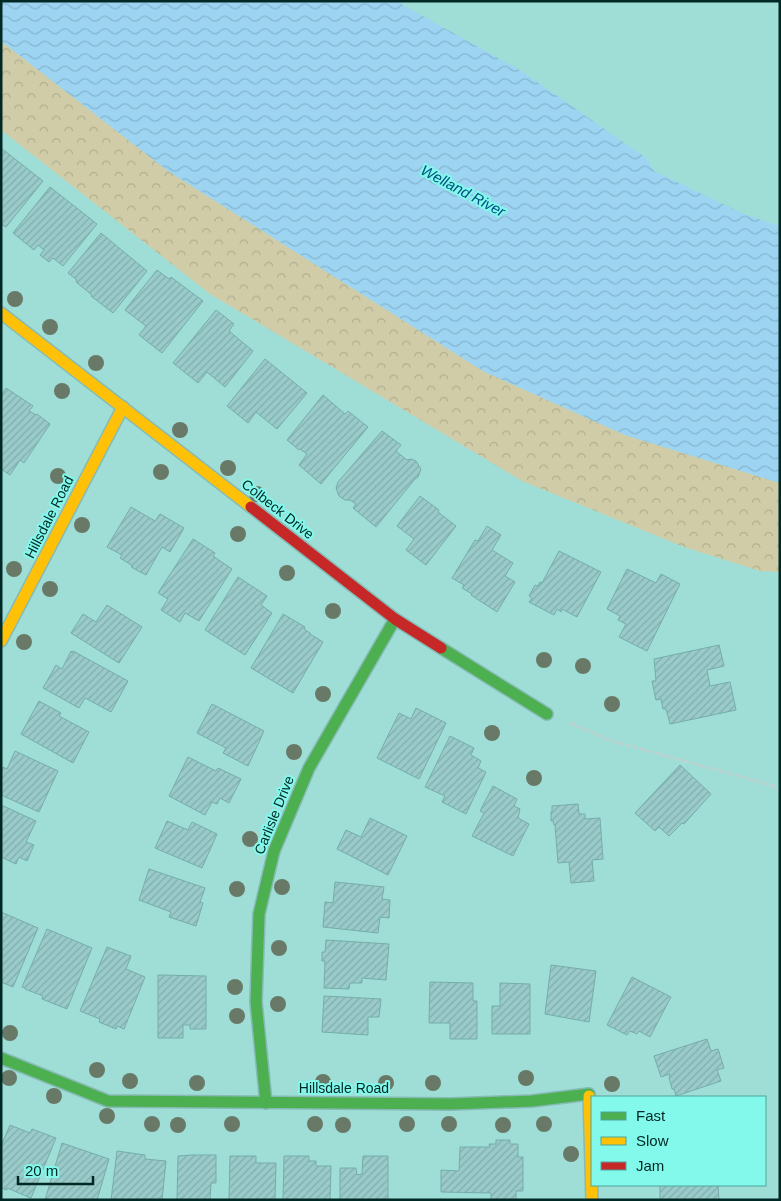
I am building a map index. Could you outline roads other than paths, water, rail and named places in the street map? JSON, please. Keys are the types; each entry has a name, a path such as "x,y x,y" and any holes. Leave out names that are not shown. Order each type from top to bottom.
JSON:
{"street":[{"name":"Colbeck Drive","path":"1,313 396,619 547,714"},
{"name":"Hillsdale Road","path":"1,641 122,407"},
{"name":"Carlisle Drive","path":"266,1103 256,1002 259,914 274,851 310,768 396,619"},
{"name":"Hillsdale Road","path":"1,1058 64,1086 108,1101 451,1104 532,1101 589,1094 591,1138"},
{"name":"Hillsdale Road","path":"592,1186 592,1200"}],"water":[{"name":"Welland River","path":"1,1 396,1 523,72 646,158 654,171 744,214 780,226 780,483 625,435 483,371 168,171 1,41"}]}
